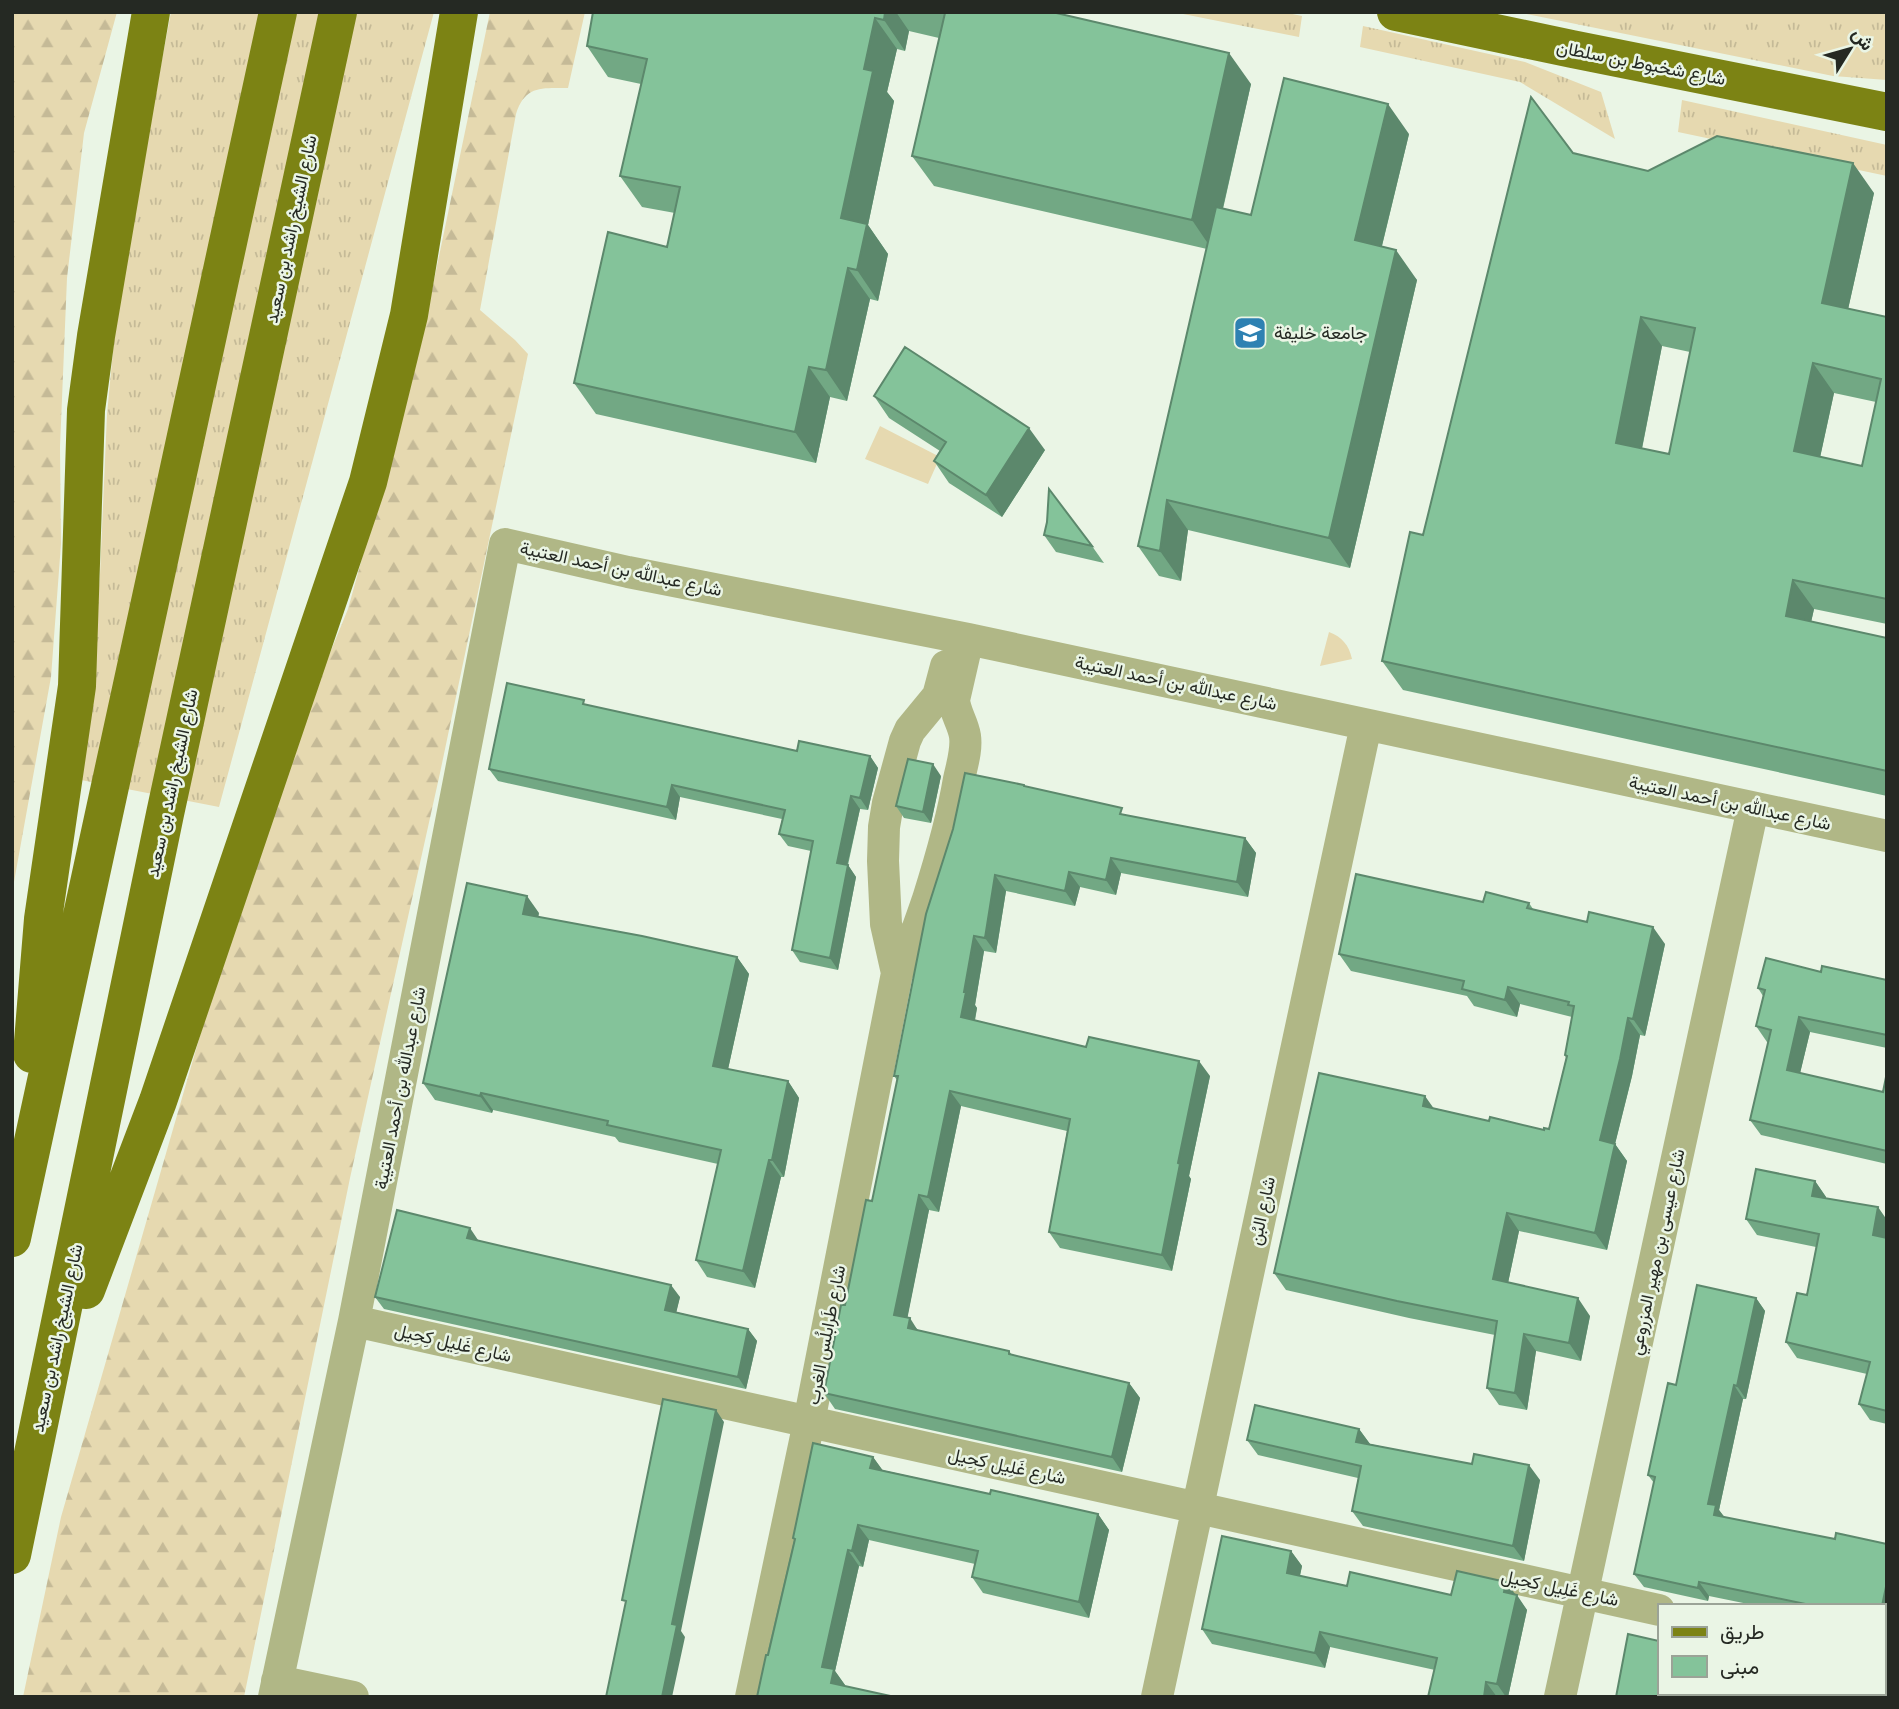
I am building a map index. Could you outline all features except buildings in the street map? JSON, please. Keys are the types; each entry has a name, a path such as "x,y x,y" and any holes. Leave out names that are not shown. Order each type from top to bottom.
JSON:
{"main road":[{"path":"21,1199 43,919 77,686 86,410 96,336 152,12"},
{"path":"12,1238 278,12"},
{"name":"شارع الشيخ راشد بن سعيد","path":"12,1555 165,814 338,12"},
{"name":"شارع شخبوط بن سلطان","path":"1396,12 1886,112"},
{"path":"45,1396 158,1101 368,482 409,315 460,17"}],"street":[{"name":"شارع عبدالله بن أحمد العتيبة","path":"276,1689 354,1321 505,544 628,572 960,637 1887,836"},
{"name":"شارع طَرابلُس الغرب","path":"897,973 886,924 884,838 888,803 910,730 931,706 942,686 960,637"},
{"name":"شارع طَرابلُس الغرب","path":"751,1697 809,1422 897,973 918,928 954,811 965,747 965,735 954,700 960,637"},
{"name":"شارع البُن","path":"1157,1697 1366,725"},
{"name":"شارع عيسى بن مهير المزروعي","path":"1560,1697 1753,808"},
{"name":"شارع غَلِيل كِحِيل","path":"354,1321 1658,1610"},
{"path":"276,1689 353,1697"}],"green space":[{"path":"12,12 117,12 84,133 67,278 60,447 61,544 51,677 12,893"},
{"path":"171,12 434,12 219,807 81,780 100,575 107,414 119,288"},
{"path":"490,12 585,12 568,88 542,89 530,93 524,98 516,114 480,310 528,354 440,773 350,1178 244,1697 23,1697 61,1517 264,814 348,609 419,352"},
{"path":"1173,12 1283,12 1302,16 1299,37"},
{"path":"1517,12 1887,12 1887,80 1833,76"},
{"path":"1363,26 1525,62 1601,92 1615,139 1520,82 1360,47"},
{"path":"1682,100 1887,145 1887,176 1678,132"},
{"path":"880,426 940,457 928,484 865,459"},
{"path":"1329,632 1344,642 1352,659 1320,666"}],"place":[{"name":"جامعة خليفة","path":"1250,333"}]}
